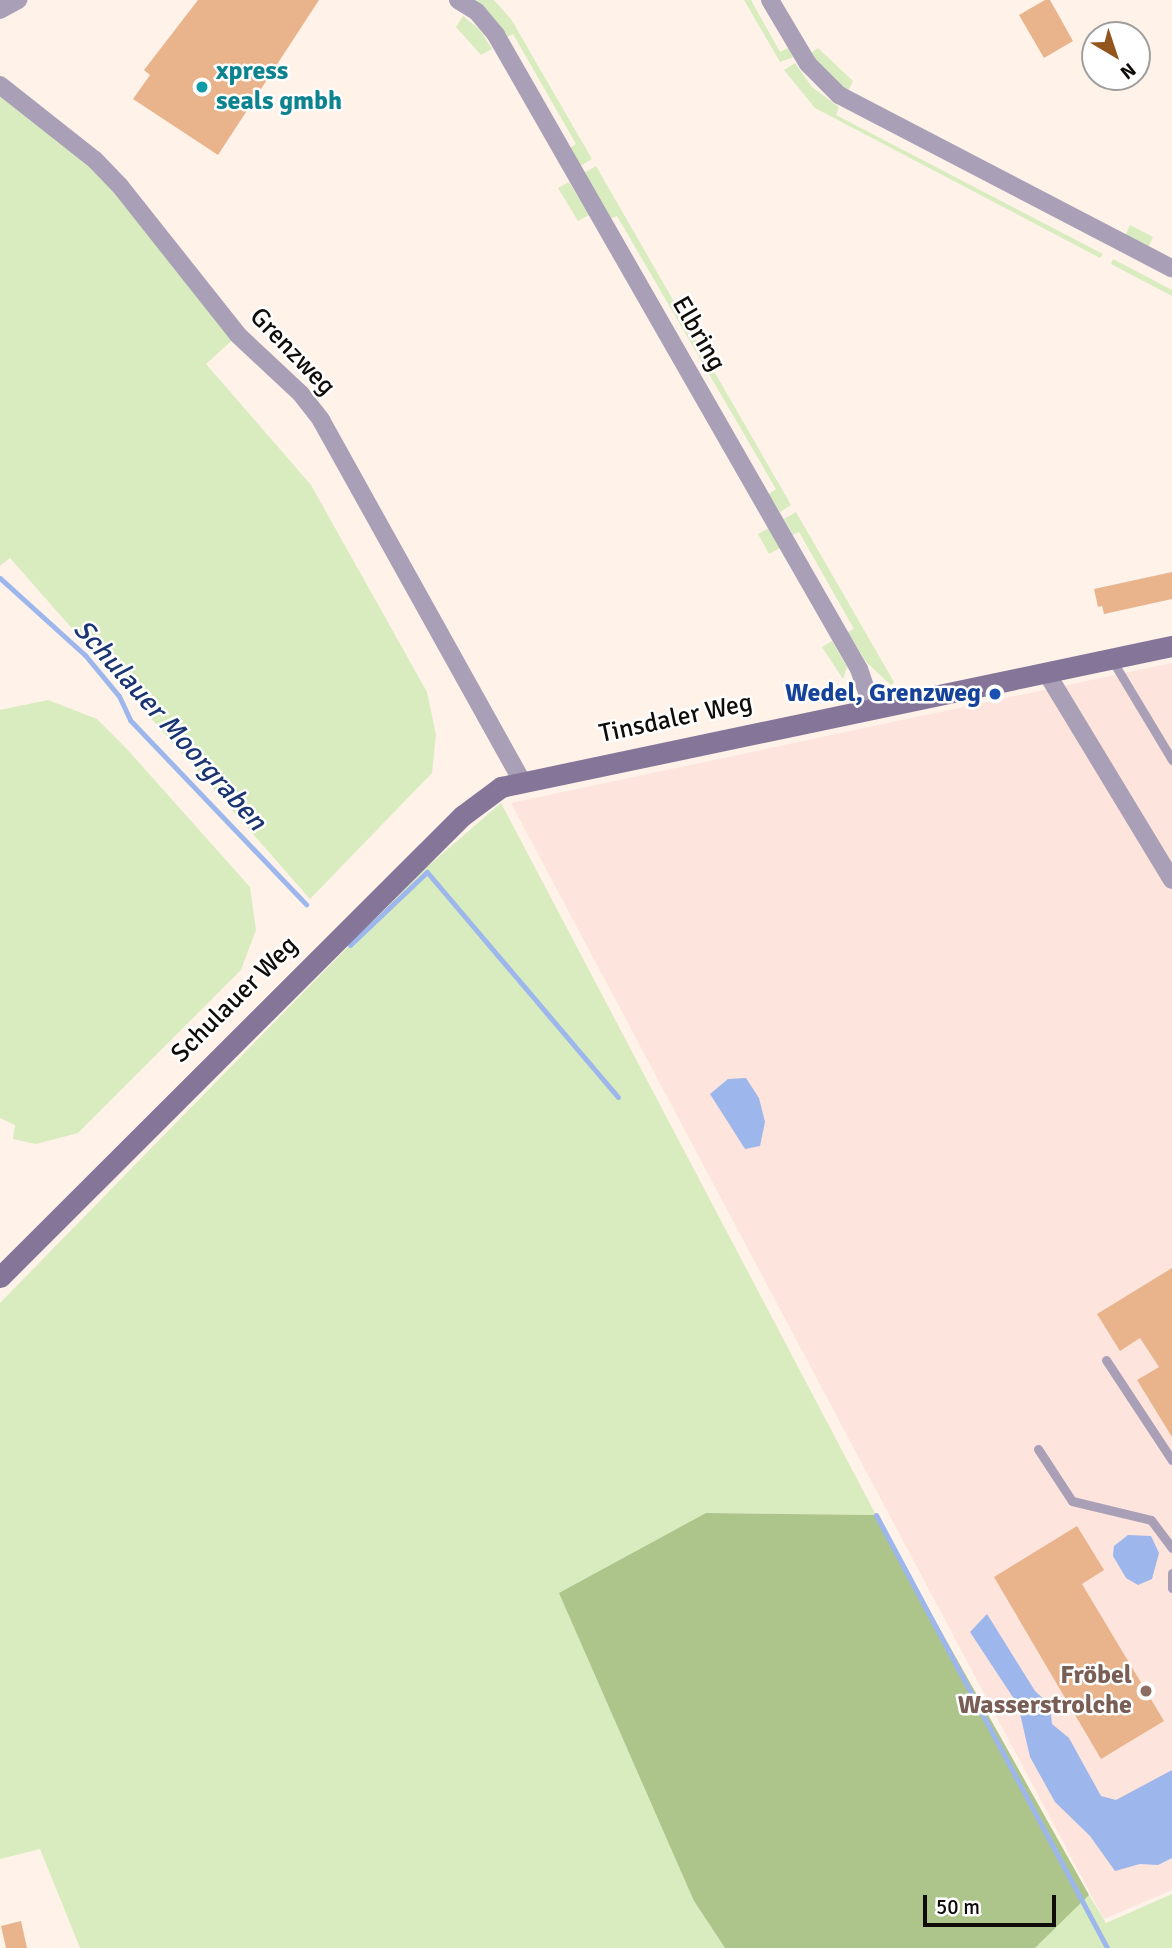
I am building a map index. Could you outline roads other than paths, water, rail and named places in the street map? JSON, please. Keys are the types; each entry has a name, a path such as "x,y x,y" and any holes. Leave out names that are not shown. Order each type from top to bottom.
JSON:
{"street":[{"path":"0,10 18,0"},
{"name":"Elbring","path":"458,0 477,12 496,35 859,669 872,707"},
{"path":"770,0 808,64 839,95 1172,268"},
{"name":"Grenzweg","path":"0,85 96,160 120,186 238,335 301,394 321,420 522,780"},
{"name":"Tinsdaler Weg","path":"522,780 1172,646"},
{"path":"1046,672 1172,880"},
{"name":"Schulauer Weg","path":"0,1277 462,816 500,787 522,780"}],"lane":[{"path":"1111,659 1172,760"},
{"path":"1106,1360 1172,1460"},
{"path":"1038,1449 1072,1501 1151,1520 1172,1548"},
{"path":"1172,1573 1172,1588"}],"water":[{"path":"746,1078 759,1098 765,1122 760,1146 745,1149 710,1094 728,1079"},
{"path":"1128,1535 1151,1536 1159,1553 1152,1579 1138,1585 1126,1578 1113,1556 1114,1546"},
{"path":"987,1614 1035,1691 1050,1705 1052,1724 1069,1738 1101,1796 1116,1800 1172,1770 1172,1858 1158,1865 1140,1864 1115,1871 1090,1836 1055,1802 1030,1757 1018,1705 970,1632"}],"waterway":[{"name":"Schulauer Moorgraben","path":"0,578 85,655 119,696 130,720 306,904"},
{"name":"Schulauer Moorgraben","path":"350,945 427,872 618,1097"},
{"name":"Schulauer Moorgraben","path":"876,1515 1107,1948"}],"place":[{"name":"xpress seals gmbh","path":"202,87"},
{"name":"Wedel, Grenzweg","path":"995,694"},
{"name":"Fröbel Wasserstrolche","path":"1146,1691"}]}
